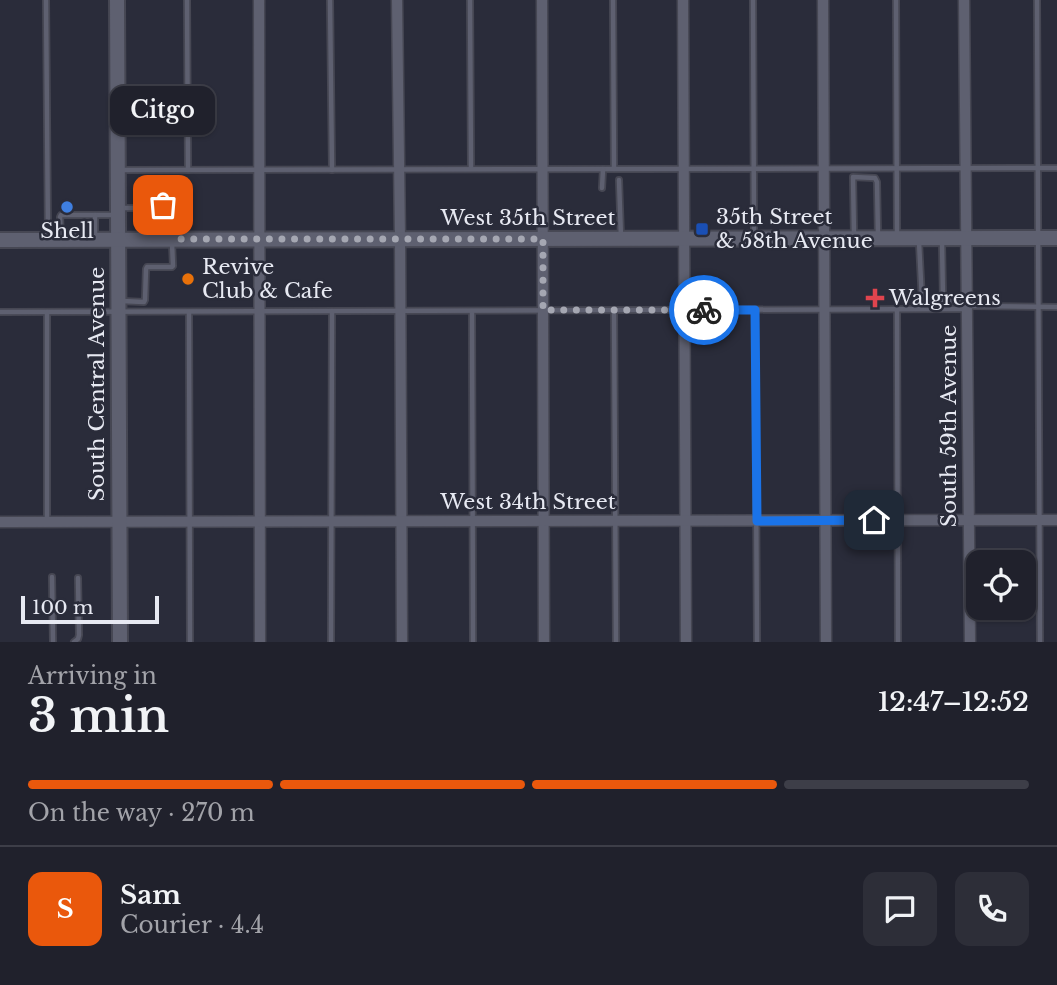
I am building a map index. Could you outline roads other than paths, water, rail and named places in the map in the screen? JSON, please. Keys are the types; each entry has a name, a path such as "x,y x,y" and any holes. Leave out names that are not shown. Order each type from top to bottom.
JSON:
{"street":[{"name":"South Central Avenue","path":"117,0 120,642"},
{"path":"259,0 260,642"},
{"path":"397,0 402,642"},
{"path":"542,0 544,642"},
{"path":"683,0 686,642"},
{"path":"823,0 826,642"},
{"name":"South 59th Avenue","path":"964,0 970,642"},
{"name":"West 35th Street","path":"0,240 1057,238"},
{"name":"West 34th Street","path":"0,522 1057,520"}],"lane":[{"path":"46,0 54,240"},
{"path":"187,0 188,170"},
{"path":"330,0 332,170"},
{"path":"470,0 471,169"},
{"path":"613,0 614,169"},
{"path":"753,0 754,238"},
{"path":"896,0 897,238"},
{"path":"1037,0 1040,642"},
{"path":"118,170 1057,167"},
{"path":"602,188 603,169"},
{"path":"854,238 853,177 875,178 877,182 878,238"},
{"path":"619,180 621,239"},
{"path":"0,312 47,312 144,302 147,267 173,266 180,206 146,205 95,215 61,215 54,240"},
{"path":"146,205 148,240"},
{"path":"95,215 95,240"},
{"path":"919,238 922,301 943,300 968,305"},
{"path":"942,238 943,300"},
{"path":"118,306 189,312 897,309 968,305 1057,307"},
{"path":"897,309 898,642"},
{"path":"614,310 616,642"},
{"path":"755,310 757,642"},
{"path":"331,642 332,311"},
{"path":"472,311 473,642"},
{"path":"47,312 47,522"},
{"path":"189,312 190,642"},
{"path":"52,577 53,642"},
{"path":"74,642 79,635 78,578"}],"place":[{"name":"Citgo","path":"163,205"},
{"name":"Shell","path":"67,207"},
{"name":"35th Street & 58th Avenue","path":"702,229"},
{"name":"Revive Club & Cafe","path":"188,279"},
{"name":"Walgreens","path":"875,298"}]}
